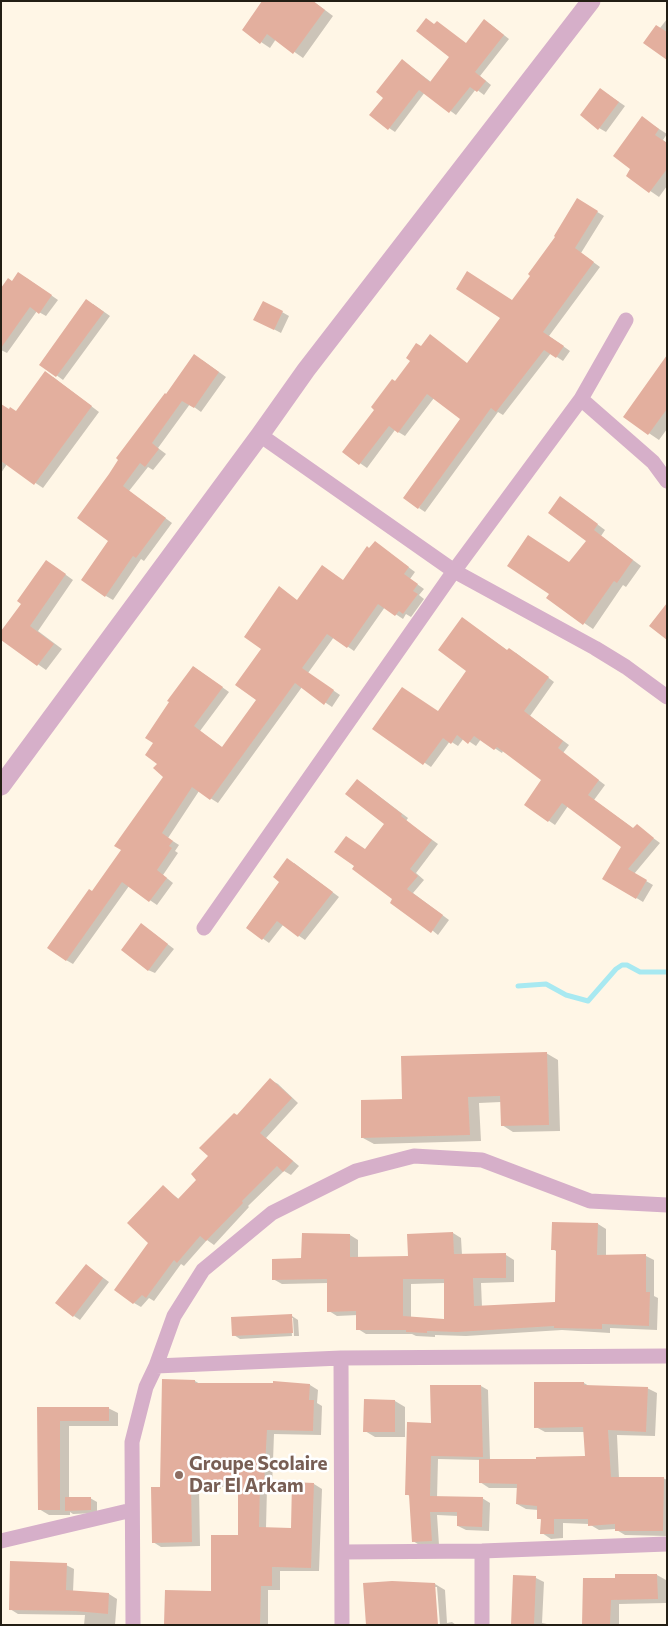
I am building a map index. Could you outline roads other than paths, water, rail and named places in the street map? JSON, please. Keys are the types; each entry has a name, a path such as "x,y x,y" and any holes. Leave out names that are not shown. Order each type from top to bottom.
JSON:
{"street":[{"path":"1,786 306,370 591,1"},
{"path":"204,928 454,571 581,398 626,320"},
{"path":"581,398 653,462 667,481"},
{"path":"260,435 454,571 595,648 626,667 667,697"},
{"path":"133,1625 132,1442 146,1387 156,1366 174,1316 203,1270 272,1213 356,1171 414,1156 482,1160 590,1201 667,1204"},
{"path":"156,1366 341,1358 667,1356"},
{"path":"341,1358 342,1625"},
{"path":"1,1541 132,1510"},
{"path":"342,1552 482,1551 667,1544"},
{"path":"482,1551 482,1625"}],"waterway":[{"path":"518,986 546,984 566,995 588,1001 616,969 622,965 627,965 640,972 667,972"}],"place":[{"name":"Groupe Scolaire Dar El Arkam","path":"179,1475"}]}
